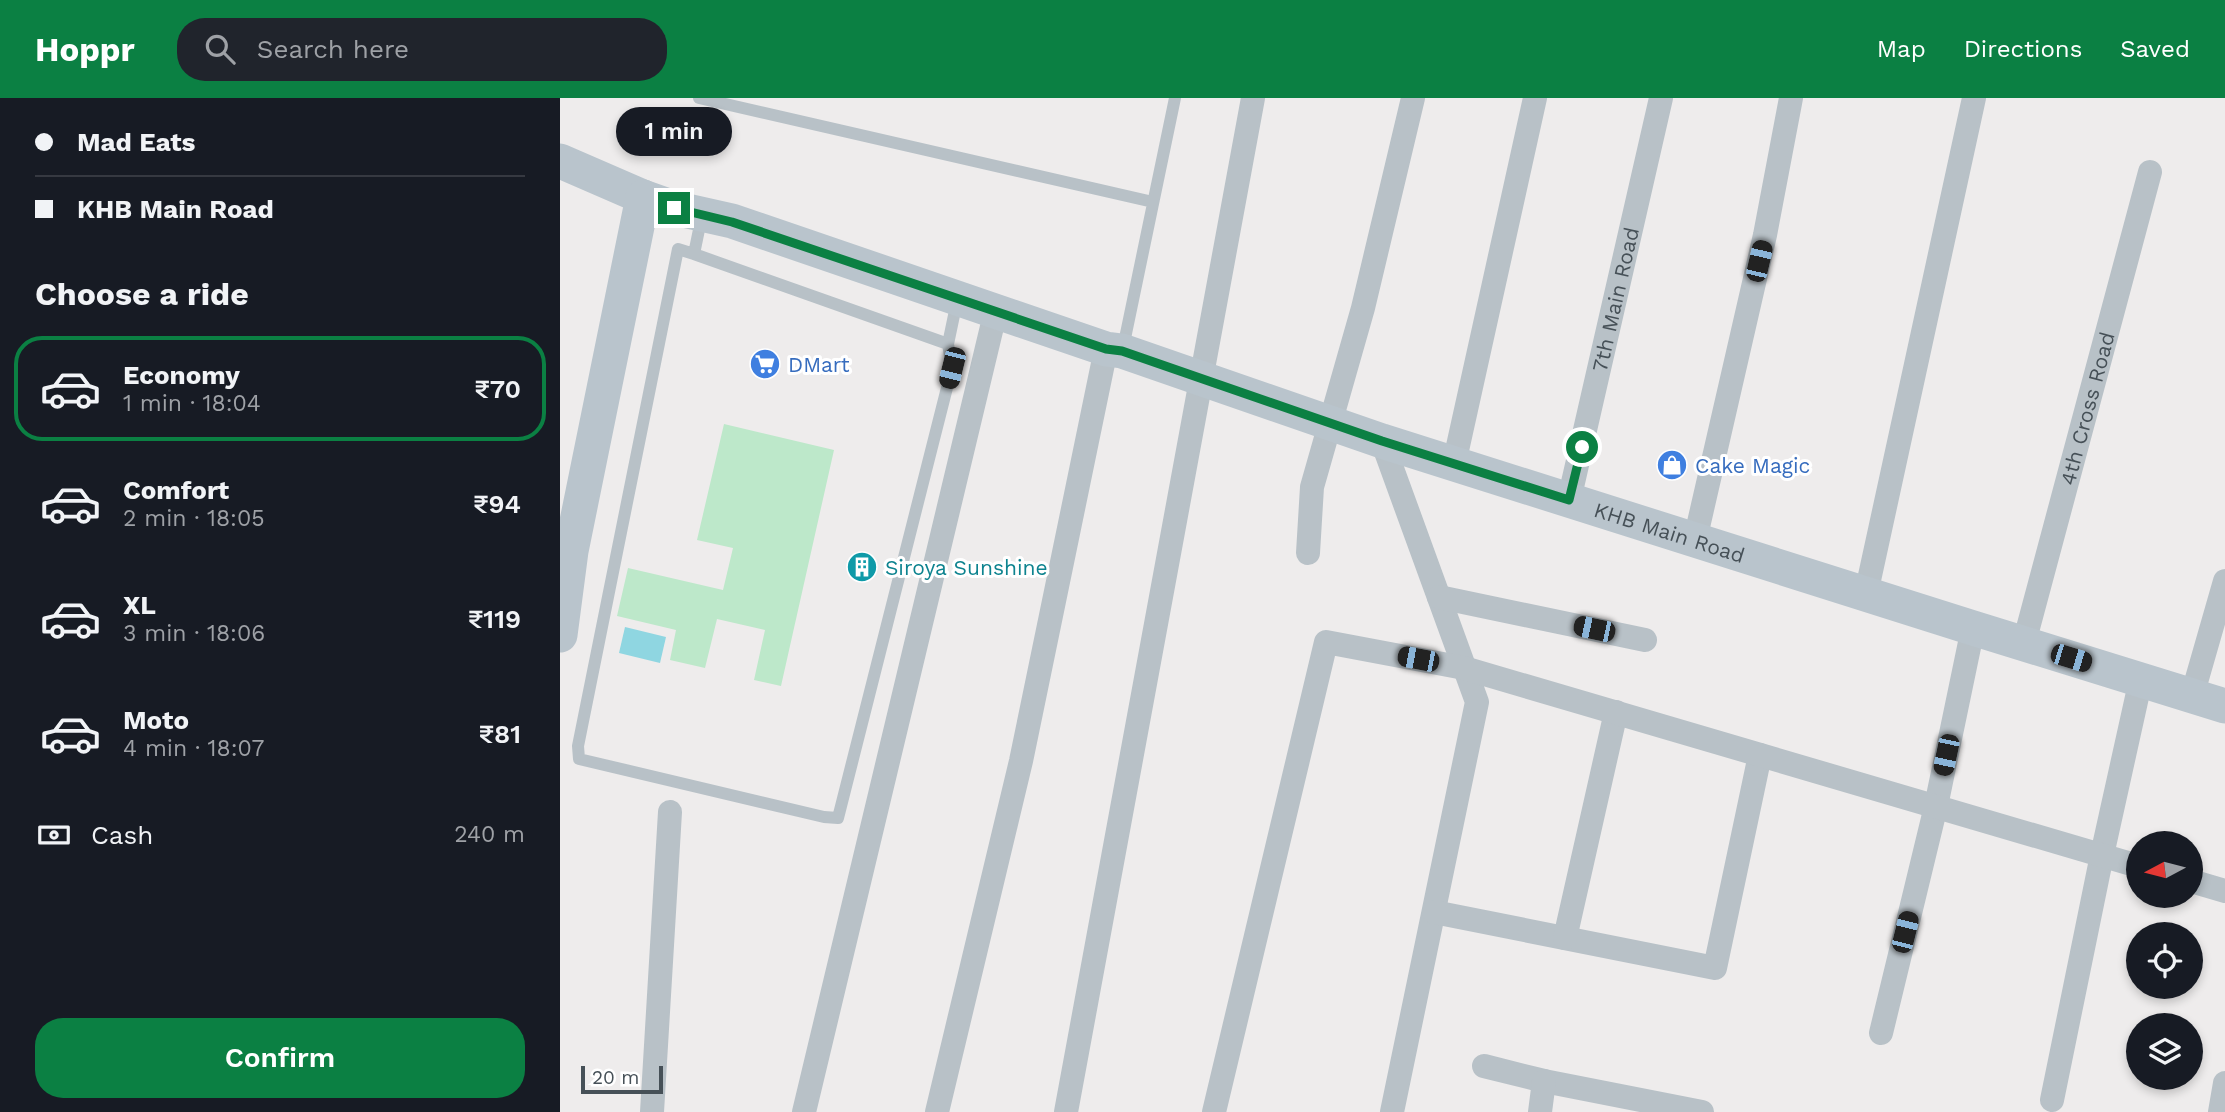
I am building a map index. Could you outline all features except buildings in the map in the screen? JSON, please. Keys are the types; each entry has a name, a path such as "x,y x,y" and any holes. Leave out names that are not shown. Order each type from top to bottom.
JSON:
{"main road":[{"name":"KHB Main Road","path":"560,161 643,197 732,222 1382,441 2209,701"},
{"path":"560,635 566,550 643,197"}],"street":[{"path":"1066,1112 1253,98"},
{"path":"1308,553 1312,487 1363,307 1413,98"},
{"path":"1454,464 1535,98"},
{"name":"7th Main Road","path":"1569,500 1661,98"},
{"path":"1695,540 1765,235 1791,98"},
{"path":"1866,594 1974,98"},
{"name":"4th Cross Road","path":"2024,643 2150,172"},
{"path":"804,1112 996,310"},
{"path":"937,1112 1021,761 1114,350"},
{"path":"1382,441 1477,702 1392,1112"},
{"path":"2209,701 2225,581"},
{"path":"1439,597 1645,640"},
{"path":"1881,1033 1936,806 1973,628"},
{"path":"1214,1112 1326,642 1464,668 2126,862"},
{"path":"2052,1100 2141,680"},
{"path":"1565,938 1616,712"},
{"path":"1434,912 1715,968 1760,755"},
{"path":"652,1112 670,812"},
{"path":"2203,885 2225,891"},
{"path":"1484,1066 1698,1112"},
{"path":"1541,1112 1544,1080"},
{"path":"2220,1112 2225,1083"}],"lane":[{"path":"699,98 1153,202"},
{"path":"1114,350 1153,202 1175,98"},
{"path":"694,254 702,214"},
{"path":"948,344 678,249 578,746 579,759 824,817 838,818 952,368 948,344 958,298"}],"green space":[{"path":"724,424 834,450 781,686 754,680 765,630 717,619 705,668 670,660 676,630 617,616 628,568 723,590 733,548 697,540"}],"water":[{"path":"625,627 666,637 660,663 619,653"}],"place":[{"name":"DMart","path":"765,364"},
{"name":"Cake Magic","path":"1672,465"},
{"name":"Siroya Sunshine","path":"862,567"}],"route":[{"path":"674,208 732,222 1106,349 1122,351 1382,441 1569,500 1582,447"}]}
